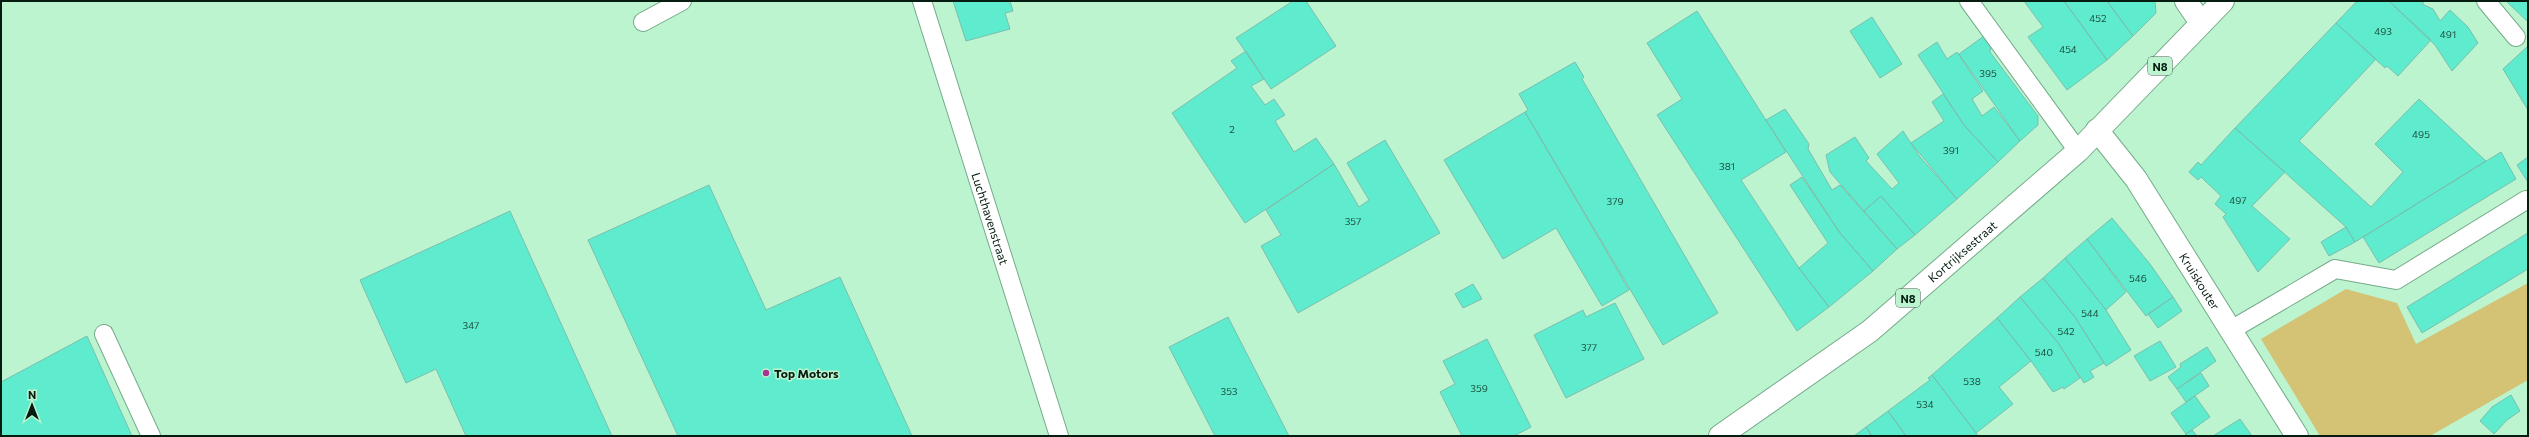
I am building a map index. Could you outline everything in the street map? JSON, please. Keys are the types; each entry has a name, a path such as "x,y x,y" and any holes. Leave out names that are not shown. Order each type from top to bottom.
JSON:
{"main road":[{"path":"2186,1 2201,23"},
{"name":"N8","path":"2086,142 2223,1"},
{"name":"Kruiskouter","path":"2086,142 2136,179 2297,436"},
{"name":"Kortrijksestraat","path":"1720,436 1870,331 2086,142"}],"lane":[{"path":"643,22 682,1"},
{"name":"Luchthavenstraat","path":"922,1 1059,436"},
{"path":"1969,1 2086,142"},
{"path":"2486,1 2516,37"},
{"path":"2231,330 2335,269 2396,280 2526,200"},
{"path":"104,334 151,436"}],"shaded area":[{"path":"2528,283 2528,380 2430,436 2320,436 2261,339 2346,289 2397,303 2416,344"}],"building":[{"path":"953,1 1010,1 1013,11 1005,13 1010,29 966,41"},
{"path":"1293,1 1306,1 1336,46 1271,89 1236,38"},
{"path":"2024,1 2064,1 2107,60 2067,90 2028,37 2043,27"},
{"path":"2064,1 2107,1 2133,36 2107,60"},
{"path":"2107,1 2155,1 2156,13 2133,36"},
{"path":"2357,1 2389,1 2431,40 2398,76 2387,66 2385,68 2336,23"},
{"path":"2389,1 2425,1 2422,4 2433,9 2440,21 2450,10 2468,27 2478,43 2452,71 2435,45"},
{"path":"2506,1 2528,1 2528,22"},
{"path":"1697,11 1786,152 1741,180 1799,268 1829,307 1797,331 1657,115 1682,99 1647,43"},
{"path":"1872,17 1902,64 1880,78 1850,31"},
{"path":"2336,23 2376,59 2299,141 2371,207 2403,172 2375,144 2419,99 2486,161 2355,242 2346,227 2235,128"},
{"path":"1984,36 1991,45 1990,52 2038,116 2038,125 2020,141 1959,54"},
{"path":"1937,42 1947,59 1957,52 1983,91 1972,99 1982,116 1994,107 2020,141 1998,162 1964,125 1918,55"},
{"path":"2528,46 2528,110 2503,69"},
{"path":"1246,51 1264,79 1251,86 1265,105 1274,99 1285,115 1275,121 1294,152 1316,138 1334,164 1245,223 1172,113 1237,68 1231,61"},
{"path":"1575,62 1584,77 1582,79 1718,313 1663,345 1525,112 1528,110 1519,94"},
{"path":"1943,94 1964,125 1998,162 1957,199 1911,143 1944,121 1932,102"},
{"path":"1785,109 1809,144 1808,149 1832,190 1840,185 1897,249 1873,271 1840,233 1766,120"},
{"path":"1525,112 1629,290 1602,306 1556,228 1503,259 1444,160"},
{"path":"2235,128 2285,172 2252,206 2290,239 2258,272 2223,217 2226,214 2215,204 2221,196 2201,177 2198,180 2189,172 2198,162 2201,165"},
{"path":"1903,131 1920,157 1957,199 1915,235 1881,196 1864,211 1830,172 1826,155 1855,137 1869,158 1866,161 1892,189 1899,183 1877,154"},
{"path":"1385,140 1440,233 1298,313 1261,246 1281,235 1266,210 1334,164 1359,207 1369,200 1347,163"},
{"path":"2501,152 2516,179 2379,263 2363,237"},
{"path":"2528,157 2528,182 2517,165"},
{"path":"1802,177 1840,233 1873,271 1829,307 1799,268 1828,243 1790,185"},
{"name":"Top Motors","path":"709,185 766,310 840,277 912,436 678,436 588,240"},
{"path":"1881,196 1915,235 1897,249 1864,211"},
{"path":"510,211 612,436 466,436 436,369 406,383 360,280"},
{"path":"2112,218 2150,264 2173,297 2146,316 2087,239"},
{"path":"2346,227 2355,242 2329,256 2321,242"},
{"path":"2528,233 2528,269 2422,333 2407,307"},
{"path":"2087,239 2126,292 2106,310 2065,258"},
{"path":"2065,258 2106,310 2131,350 2106,366 2075,317 2043,278"},
{"path":"2043,278 2075,317 2104,363 2090,371 2094,377 2084,383 2059,344 2020,297"},
{"path":"1473,284 1482,299 1463,308 1455,294"},
{"path":"2020,297 2059,344 2080,378 2064,389 2063,387 2053,392 1997,318"},
{"path":"2173,297 2182,311 2158,328 2148,314"},
{"path":"1615,303 1644,359 1566,398 1534,335 1583,310 1586,317"},
{"path":"1228,317 1289,436 1215,436 1169,347"},
{"path":"1997,318 2031,361 1999,387 2013,404 1976,433 1932,375"},
{"path":"87,336 132,436 1,436 1,382"},
{"path":"1487,339 1531,427 1514,436 1462,436 1440,392 1455,384 1443,361"},
{"path":"2160,341 2176,367 2150,381 2134,356"},
{"path":"2207,347 2216,361 2177,389 2168,377 2181,367 2180,364"},
{"path":"2201,373 2209,386 2186,402 2177,389"},
{"path":"1932,375 1978,436 1906,436 1888,411 1930,380 1928,378"},
{"path":"2511,395 2520,411 2507,420 2494,434 2480,421 2492,407"},
{"path":"2195,396 2210,417 2186,434 2171,413"},
{"path":"1888,411 1906,436 1872,436 1866,427"},
{"path":"2240,419 2252,436 2213,436"},
{"path":"1866,427 1872,436 1854,436"},
{"path":"2192,430 2197,436 2184,436 2186,434"}],"place":[{"name":"Top Motors","path":"766,373"}]}
